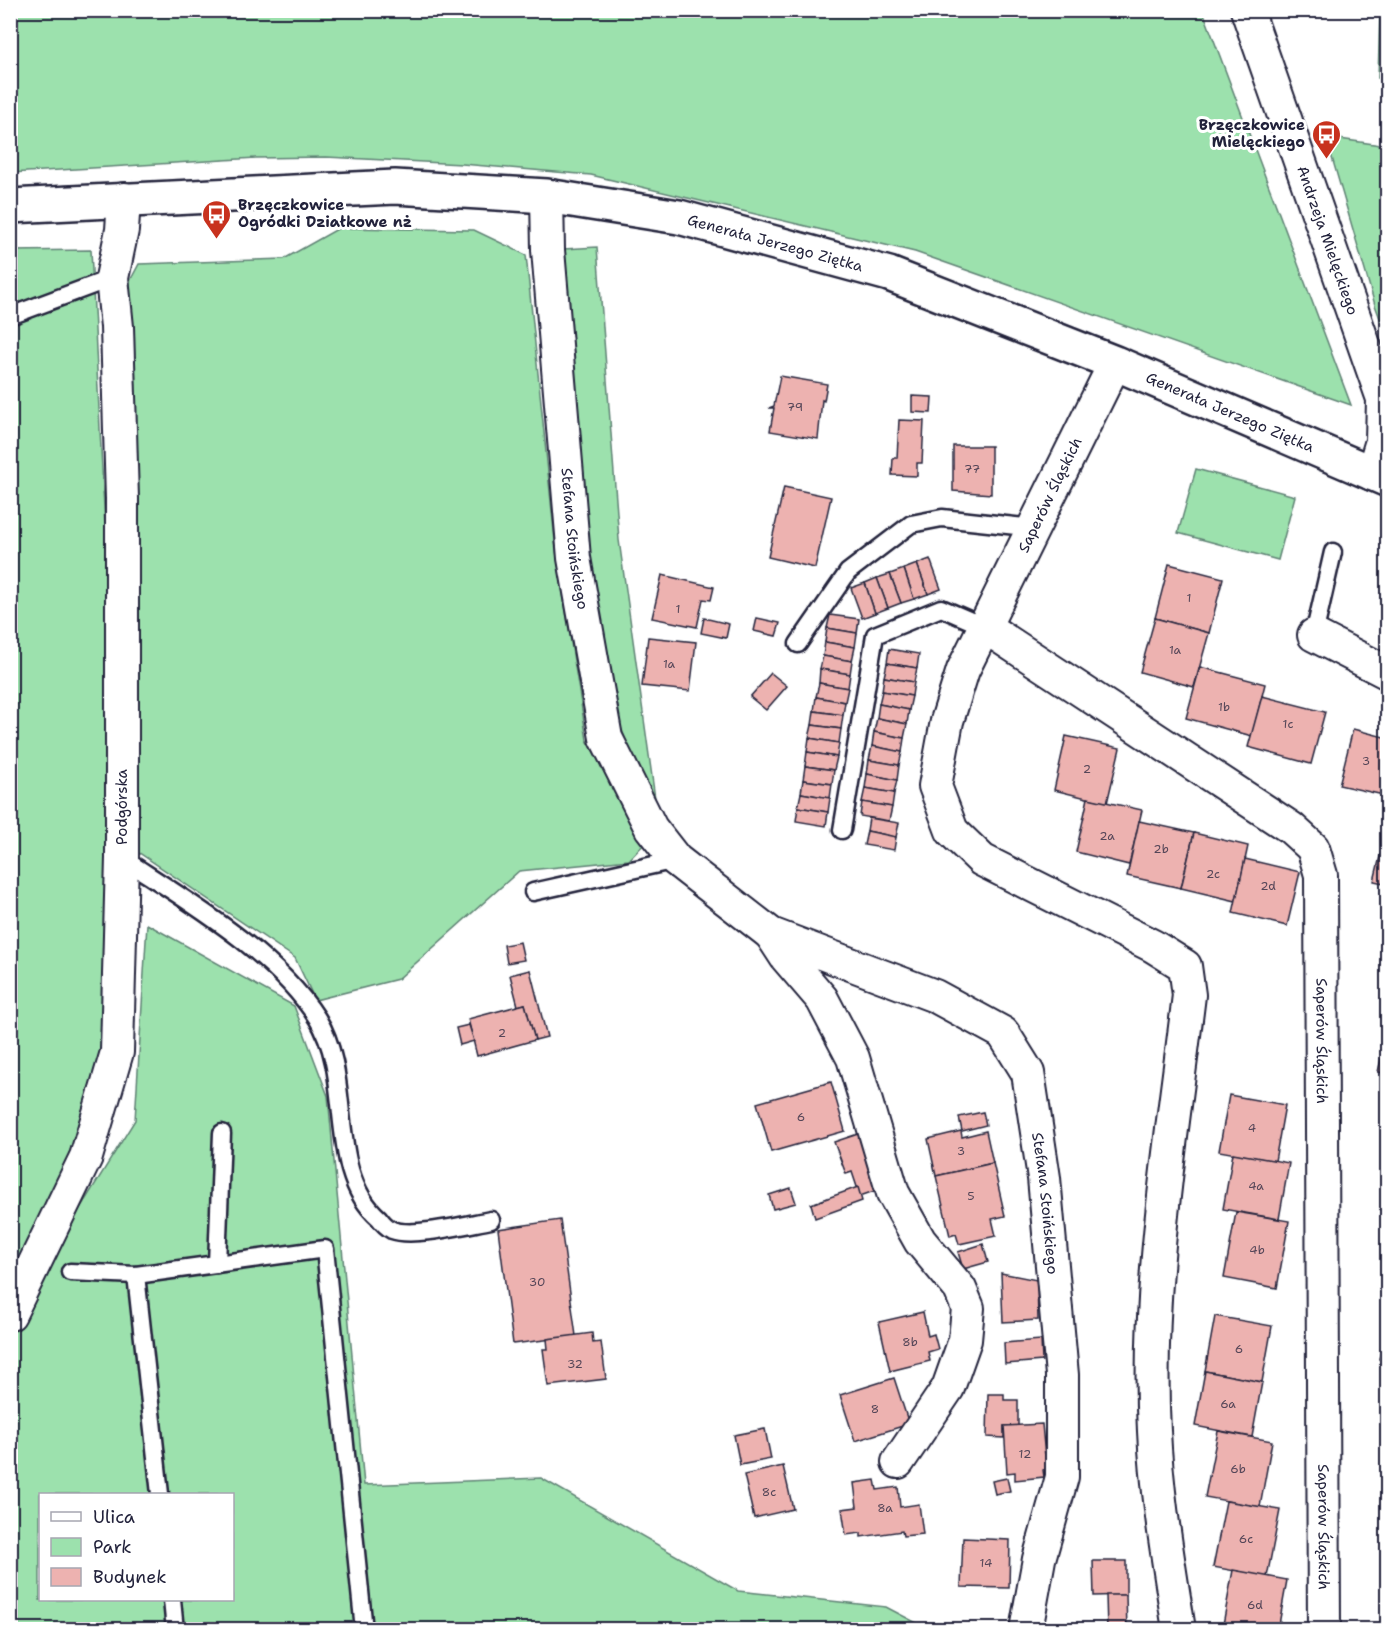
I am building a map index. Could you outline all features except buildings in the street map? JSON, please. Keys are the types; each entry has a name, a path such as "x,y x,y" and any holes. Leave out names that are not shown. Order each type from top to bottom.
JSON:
{"main road":[{"name":"Generała Jerzego Ziętka","path":"10,206 395,187 547,196 679,217 878,271 998,315 1380,477"}],"street":[{"name":"Andrzeja Mielęckiego","path":"1247,10 1383,399 1380,477"},
{"name":"Stefana Stoińskiego","path":"547,196 548,250 574,558 606,738 651,828 676,861 771,934 828,1009 853,1058 893,1193 920,1241 960,1289 968,1308 965,1340 948,1388 898,1462"},
{"path":"112,278 122,230 124,199"},
{"name":"Podgórska","path":"10,1314 87,1157 117,1052 122,858 122,499 117,327 112,278"},
{"name":"Saperów Śląskich","path":"1115,363 963,670 947,721 935,786 952,831 982,860 1153,946 1185,966 1189,995 1162,1210 1155,1329 1154,1430 1179,1629"},
{"name":"Saperów Śląskich","path":"985,627 1291,828 1313,848 1321,875 1324,1629"},
{"path":"1314,635 1388,673"},
{"name":"Stefana Stoińskiego","path":"771,934 935,996 1003,1033 1028,1072 1044,1178 1062,1375 1062,1478 1039,1559 1026,1629"}],"lane":[{"path":"10,316 112,278"},
{"path":"798,644 848,572 911,524 942,518 1034,528"},
{"path":"1314,635 1333,552"},
{"path":"842,830 875,635 941,608 985,627"},
{"path":"122,858 203,911 288,979 318,1020 337,1073 348,1168 366,1208 392,1230 421,1232 491,1220"},
{"path":"533,892 676,861"},
{"path":"217,1264 222,1133"},
{"path":"70,1272 136,1275 324,1249 364,1629"},
{"path":"136,1275 160,1493"},
{"path":"172,1601 175,1629"}],"green space":[{"path":"11,10 1203,11 1351,405 915,252 591,175 462,164 326,157 256,158 11,173"},
{"path":"1380,11 1387,11 1387,78 1378,78"},
{"path":"1326,137 1387,146 1387,337 1375,305"},
{"path":"339,228 474,230 526,255 556,551 587,740 645,843 629,860 519,871 398,979 315,1000 295,958 138,852 130,281 139,264 284,259"},
{"path":"597,247 619,540 659,827 617,717 585,532 564,249"},
{"path":"91,250 107,568 107,1039 62,1175 11,1276 11,251"},
{"path":"1196,469 1295,496 1278,560 1178,533"},
{"path":"147,924 294,1006 328,1096 364,1485 541,1478 738,1591 886,1607 928,1629 11,1629 10,1321 135,1120"}],"place":[{"name":"Brzęczkowice Mielęckiego","path":"1326,160"},
{"name":"Brzęczkowice Ogródki Działkowe nż","path":"217,240"}]}
